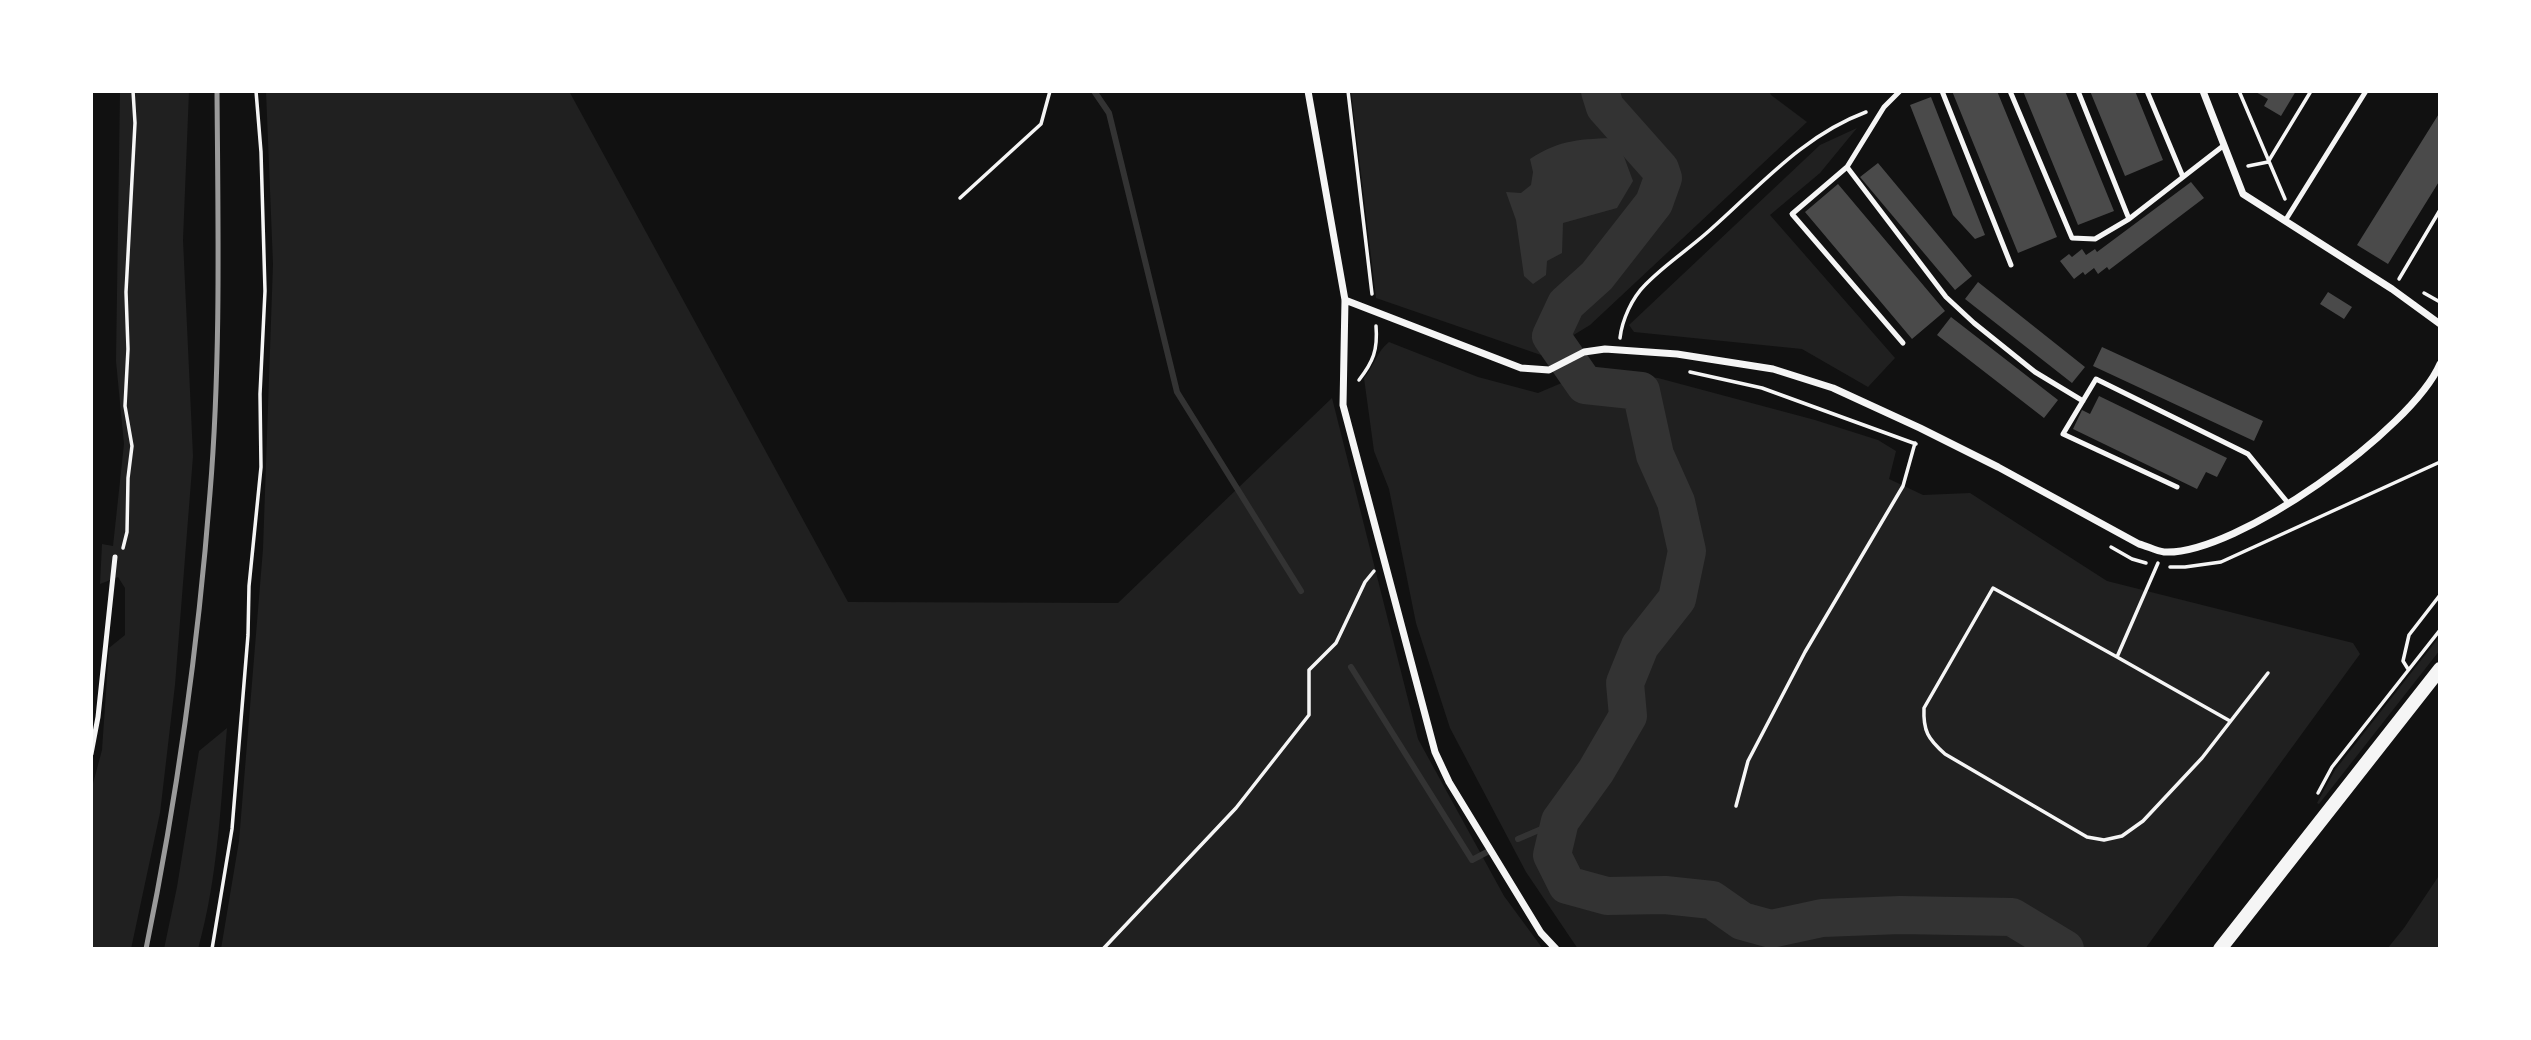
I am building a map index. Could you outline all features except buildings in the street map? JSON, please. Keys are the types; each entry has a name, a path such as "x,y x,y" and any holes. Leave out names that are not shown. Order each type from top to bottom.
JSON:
{"main road":[{"path":"2220,949 2440,669"}],"street":[{"path":"1308,91 1345,300 1343,405 1428,729 1440,767 1541,933 1556,949"},
{"path":"2203,91 2243,194 2392,289 2440,324"},
{"path":"1345,300 1521,368 1549,370 1584,352 1619,350 1677,354 1773,369 1833,388 1920,428 2139,544 2163,552 2208,543 2250,525 2319,484 2381,435 2426,390 2440,364"}],"lane":[{"path":"1900,91 1884,107 1847,167 1792,214 1903,343"},
{"path":"1942,91 2011,265"},
{"path":"2010,91 2072,238 2095,239 2129,219 2223,146"},
{"path":"2078,91 2129,219"},
{"path":"2147,91 2183,177"},
{"path":"2285,221 2366,91"},
{"path":"1847,167 1946,296 1974,323 2035,372 2083,401"},
{"path":"2177,487 2063,434 2096,379 2248,454 2288,503"},
{"path":"91,754 98,717 116,557"}],"path":[{"path":"116,557 123,552 127,532 128,478 132,446 125,406 128,349 126,292 135,123 133,91"},
{"path":"212,949 232,829 248,635 249,586 261,467 260,394 265,291 256,91"},
{"path":"960,198 1041,124 1050,91"},
{"path":"1348,91 1373,302"},
{"path":"2239,91 2283,195 2293,209"},
{"path":"2232,169 2268,162 2311,91"},
{"path":"1619,350 1622,323 1643,287 1710,231 1777,166 1812,139 1864,112 1884,107"},
{"path":"2408,285 2398,280 2440,210"},
{"path":"2418,290 2440,302"},
{"path":"1355,386 1377,349 1375,321"},
{"path":"1737,806 1748,761 1805,652 1903,486 1920,428"},
{"path":"2117,656 2163,552"},
{"path":"1103,949 1236,808 1309,715 1309,670 1336,643 1365,582 1384,558"},
{"path":"2231,721 1993,588 1924,708 1923,725 1932,743 1945,754 2087,837 2104,840 2122,836 2143,821 2202,758 2231,721 2268,673"},
{"path":"2408,668 2403,661 2409,635 2440,595"},
{"path":"2315,798 2332,766 2440,630"}],"shaded area":[{"path":"120,91 189,91 183,240 193,456 175,685 160,813 131,949 91,949 91,791 102,750 109,648 125,635 125,588 118,577 100,584 102,544 113,546 124,444 116,361"},
{"path":"266,91 569,91 848,602 1118,603 1332,398 1418,739 1504,896 1543,949 221,949 239,841 263,549 273,264"},
{"path":"1351,91 1769,91 1807,122 1590,325 1541,355 1376,298"},
{"path":"1857,128 1820,173 1770,215 1895,358 1868,387 1802,349 1634,332 1629,325 1820,145"},
{"path":"1617,138 1633,181 1617,208 1563,223 1562,253 1547,261 1546,275 1533,284 1524,276 1516,220 1506,192 1521,193 1531,185 1533,172 1530,159 1551,147 1572,141"},
{"path":"1389,342 1478,377 1538,393 1590,371 1658,378 1815,420 1878,440 1896,451 1889,479 1923,495 1970,493 2107,581 2353,643 2360,654 2145,949 1578,949 1526,872 1450,728 1416,623 1389,489 1374,451 1364,378"},
{"path":"2440,636 2440,650 2319,804 2317,803 2335,770"},
{"path":"227,728 214,867 198,949 164,949 199,751"},
{"path":"2440,874 2440,949 2387,949 2404,928"}],"waterway":[{"path":"1094,91 1109,113 1177,392 1301,591"},
{"path":"1600,91 1605,107 1660,169 1663,178 1654,203 1597,276 1566,304 1551,336 1585,385 1641,391 1655,455 1676,502 1687,551 1677,599 1640,646 1625,683 1628,716 1596,771 1560,821 1552,855 1567,885 1607,896 1665,895 1712,900 1742,921 1771,929 1822,918 1900,915 2012,917 2065,949"},
{"path":"1351,667 1472,860 1489,851"},
{"path":"1518,839 1560,821"}],"railway":[{"path":"146,949 185,722 210,493 217,343 217,91"}]}
